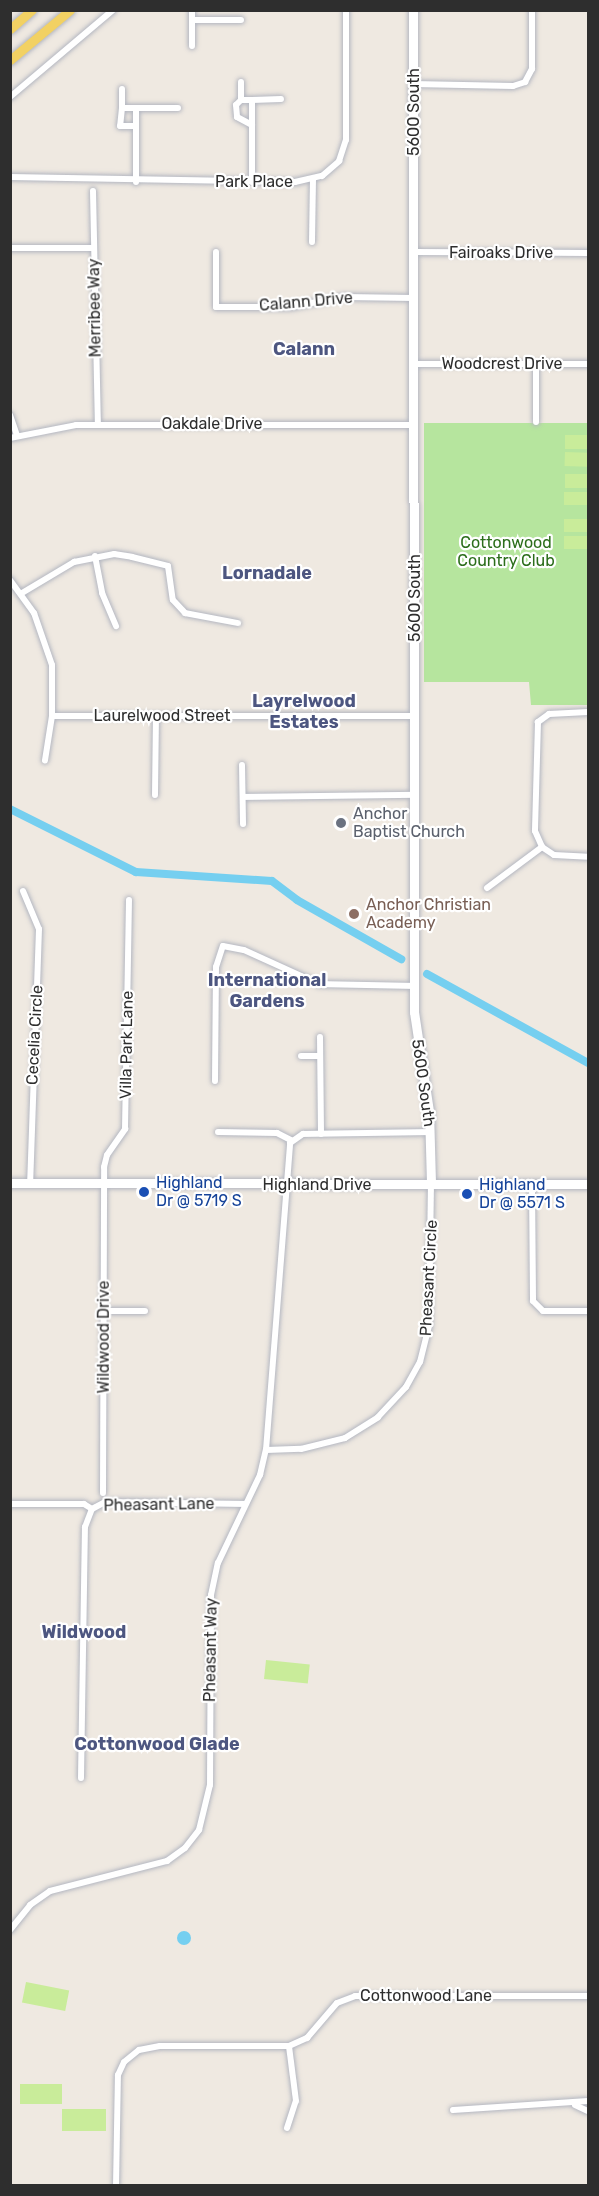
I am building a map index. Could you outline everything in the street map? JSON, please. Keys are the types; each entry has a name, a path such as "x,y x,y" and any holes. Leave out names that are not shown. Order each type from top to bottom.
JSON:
{"main road":[{"path":"10,29 32,10"},
{"path":"10,60 70,10"},
{"name":"5600 South","path":"413,10 414,986 416,1035 430,1132 431,1184"},
{"name":"Highland Drive","path":"10,1183 104,1182 288,1186 588,1184"}],"street":[{"path":"10,97 113,10"},
{"path":"192,10 192,46"},
{"path":"209,10 209,20"},
{"name":"Park Place","path":"10,177 136,182 252,182 313,179 336,164 345,144 346,10"},
{"path":"413,84 513,86 528,79 532,66 532,10"},
{"path":"192,20 242,20"},
{"path":"241,82 241,100 236,105 237,117 252,125"},
{"path":"122,89 120,126 136,126"},
{"path":"241,100 281,99"},
{"path":"252,100 252,182"},
{"path":"122,108 178,108"},
{"path":"136,108 136,182"},
{"path":"312,242 313,179"},
{"name":"Merribee Way","path":"93,191 98,424"},
{"path":"10,248 94,248"},
{"name":"Calann Drive","path":"216,252 216,307 290,307 344,297 414,298"},
{"name":"Fairoaks Drive","path":"414,252 588,253"},
{"name":"Woodcrest Drive","path":"415,364 588,364"},
{"path":"536,365 536,422"},
{"path":"10,415 14,437"},
{"name":"Oakdale Drive","path":"14,437 58,426 98,424 415,425"},
{"path":"94,556 102,593 116,626"},
{"path":"22,593 57,569 94,556 132,557 168,566 170,592 178,608 190,616 238,623"},
{"path":"10,580 22,593 48,650 54,687 45,760"},
{"path":"588,712 549,714 543,716 536,729 535,831 542,847 554,855 588,857"},
{"name":"Laurelwood Street","path":"52,716 415,716"},
{"path":"155,795 156,716"},
{"path":"242,765 243,824"},
{"path":"243,797 415,795"},
{"path":"487,888 542,847"},
{"name":"Cecelia Circle","path":"23,891 39,929 30,1184"},
{"name":"Villa Park Lane","path":"104,1182 105,1158 125,1129 129,900"},
{"path":"215,1081 216,967 223,946 244,950 319,984 414,986"},
{"path":"320,1037 321,1134"},
{"path":"301,1056 320,1056"},
{"path":"218,1132 277,1133 291,1140 301,1134 430,1132"},
{"name":"Pheasant Way","path":"10,1930 30,1905 50,1891 167,1861 185,1848 199,1830 210,1785 211,1595 218,1563 260,1475 266,1450 291,1140"},
{"name":"Wildwood Drive","path":"104,1182 104,1492"},
{"name":"Pheasant Circle","path":"266,1450 301,1449 345,1438 378,1417 406,1387 420,1362 429,1325 431,1184"},
{"path":"532,1184 533,1301 543,1311 588,1311"},
{"path":"104,1311 145,1311"},
{"name":"Pheasant Lane","path":"81,1778 85,1527 92,1509 105,1502 245,1504"},
{"path":"10,1504 84,1504 92,1509"},
{"name":"Cottonwood Lane","path":"289,2046 307,2038 337,2003 355,1996 588,1996"},
{"path":"116,2186 118,2075 132,2055 160,2046 289,2046 296,2102 287,2128"},
{"path":"453,2110 574,2105 588,2101"},
{"path":"574,2105 588,2111"}],"green space":[{"name":"Cottonwood Country Club","path":"424,423 588,423 588,705 531,705 529,682 424,682"},
{"path":"565,435 588,435 588,449 565,449"},
{"path":"565,452 588,453 587,467 565,466"},
{"path":"565,474 588,474 588,488 565,488"},
{"path":"564,492 588,492 588,505 564,505"},
{"path":"564,519 588,519 588,532 564,532"},
{"path":"564,536 588,536 588,549 564,549"},
{"path":"266,1660 310,1665 308,1683 264,1679"},
{"path":"26,1982 69,1990 65,2011 22,2003"},
{"path":"20,2084 62,2084 62,2104 20,2104"},
{"path":"62,2109 106,2109 106,2131 62,2131"}],"water":[{"path":"181,1931 187,1931 191,1938 187,1945 181,1945 177,1941 177,1935"}],"waterway":[{"path":"10,809 136,872 272,881 297,900 401,959"},
{"path":"427,974 588,1063"}],"place":[{"name":"Anchor Baptist Church","path":"341,823"},
{"name":"Anchor Christian Academy","path":"354,914"},
{"name":"Highland Dr @ 5719 S","path":"144,1192"},
{"name":"Highland Dr @ 5571 S","path":"467,1194"}],"district":[{"name":"Calann","path":"304,349"},
{"name":"Lornadale","path":"267,573"},
{"name":"Layrelwood Estates","path":"304,712"},
{"name":"International Gardens","path":"267,991"},
{"name":"Wildwood","path":"84,1632"},
{"name":"Cottonwood Glade","path":"157,1744"}]}
